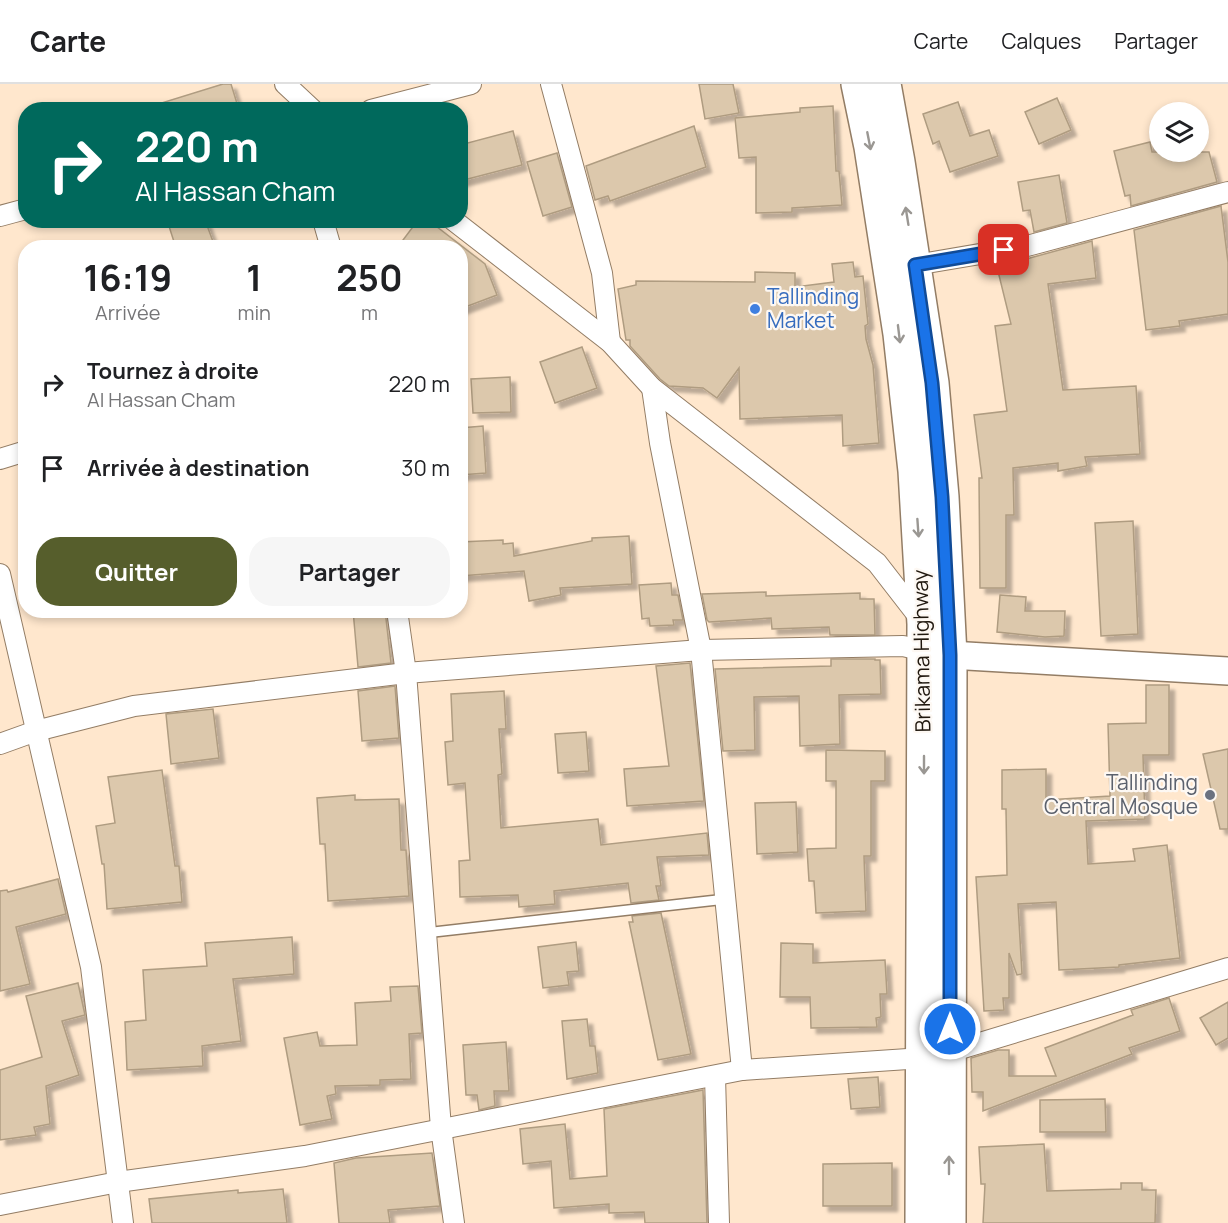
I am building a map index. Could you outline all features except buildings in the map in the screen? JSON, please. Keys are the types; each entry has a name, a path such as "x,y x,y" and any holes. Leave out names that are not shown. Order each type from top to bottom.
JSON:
{"highway":[{"name":"Brikama Highway","path":"858,84 871,147 900,334 933,643"},
{"name":"Brikama Highway","path":"884,84 915,265 932,383 942,497 933,643 936,1055 949,1223"},
{"name":"Brikama Highway","path":"922,1223 936,1055"}],"street":[{"path":"402,102 471,84"},
{"path":"551,84 602,273 610,342"},
{"path":"290,86 305,102"},
{"path":"915,265 1027,246 1228,192"},
{"path":"0,216 18,211"},
{"path":"463,228 610,342 652,388 877,563 933,643"},
{"path":"652,388 660,443 701,650 742,1070"},
{"path":"0,459 18,453"},
{"path":"0,574 91,967 123,1223"},
{"path":"398,618 406,674 441,1128 454,1223"},
{"path":"0,744 36,731 134,706 406,674 701,650 903,646 933,643 1228,671"},
{"path":"0,1205 118,1182 305,1156 742,1070 936,1055 1228,968"},
{"path":"715,1076 719,1223"}],"lane":[{"path":"425,933 726,899"}],"place":[{"name":"Tallinding Market","path":"755,309"},
{"name":"Tallinding Central Mosque","path":"1210,795"}],"route":[{"path":"950,1029 950,655 942,497 932,383 915,265 1004,250"}]}
